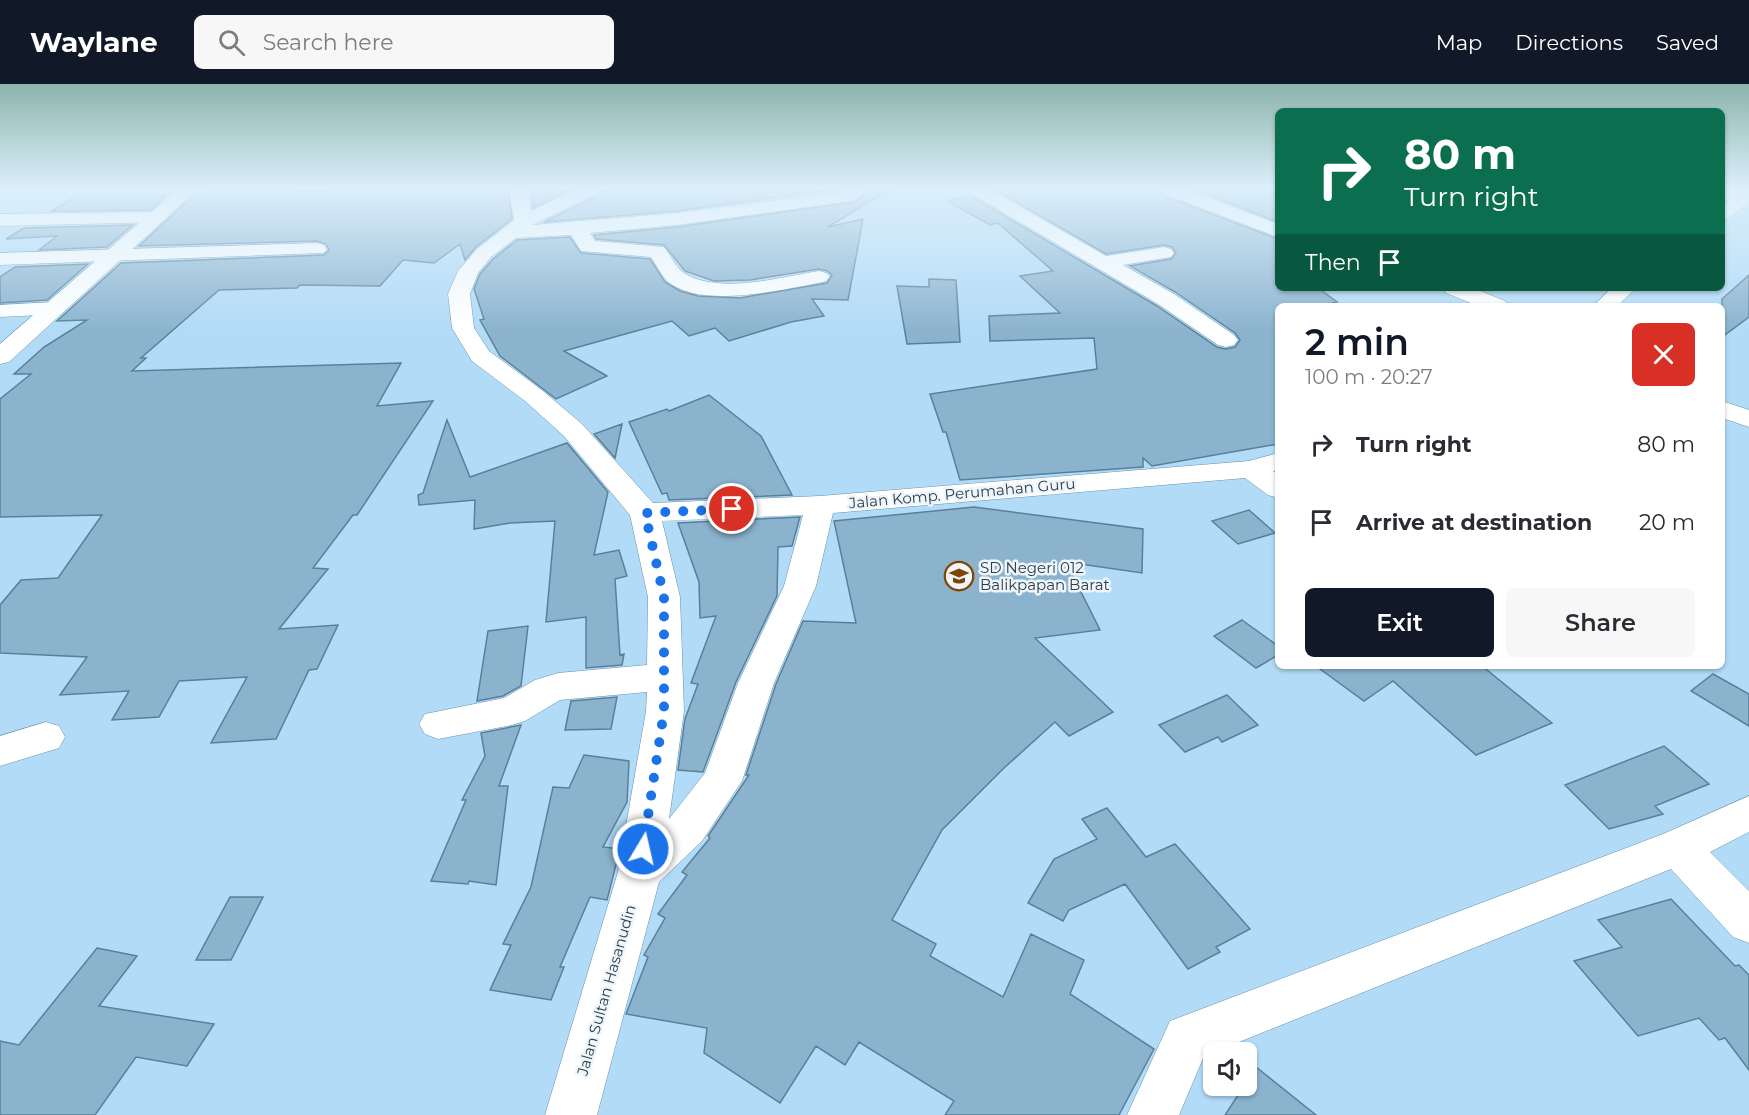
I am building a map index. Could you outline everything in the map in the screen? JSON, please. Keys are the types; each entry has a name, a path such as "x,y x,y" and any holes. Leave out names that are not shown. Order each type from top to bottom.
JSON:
{"street":[{"path":"0,357 136,236"},
{"name":"Jalan Sultan Hasanudin","path":"506,236 484,253 468,271 459,294 463,327 480,356 534,396 573,429 645,513 664,597 664,711 640,872 571,1115"},
{"path":"582,236 588,247 657,251 665,266 678,278 707,290 729,290 819,277"},
{"path":"1059,236 1166,299 1226,340"},
{"path":"0,259 317,249"},
{"path":"1104,262 1164,252"},
{"path":"1461,291 1490,303"},
{"path":"1608,303 1622,291"},
{"path":"3,311 54,309"},
{"path":"1725,410 1749,418"},
{"path":"1264,465 1275,484"},
{"name":"Jalan Komp. Perumahan Guru","path":"645,513 820,505 1264,465"},
{"path":"640,872 687,828 722,781 756,683 800,586 820,505"},
{"path":"438,724 512,711 548,690 558,687 664,677"},
{"path":"0,751 46,737"},
{"path":"1153,1115 1187,1038 1678,848 1749,813"},
{"path":"1678,848 1749,922"}],"building":[{"path":"11,236 55,236 6,239"},
{"path":"57,236 120,236 107,247 39,250"},
{"path":"150,236 490,236 465,260 460,244 434,263 403,260 380,286 300,285 297,288 219,290 141,358 146,358 132,371 401,363 377,406 433,401 357,515 353,515 313,568 328,569 279,629 338,625 317,669 309,670 276,739 211,743 247,677 179,681 159,717 112,720 129,691 60,695 87,657 0,653 0,605 21,580 58,578 102,515 0,517 0,399 31,374 14,374 44,347 87,320 57,321 121,263 324,255 329,250 326,244 317,241 139,246"},
{"path":"595,236 860,236 848,300 812,299 824,316 791,322 729,341 715,328 689,336 672,321 564,351 607,376 556,399 500,356 480,320 484,319 474,289 480,274 493,259 517,240 570,237 581,253 650,259 665,282 680,291 698,296 740,298 827,283 832,275 819,269 750,280 714,281 685,271 664,245 596,239"},
{"path":"1013,236 1039,236 1157,306 1217,347 1225,349 1235,347 1240,340 1235,333 1175,292 1130,266 1171,259 1176,253 1172,247 1164,245 1106,254 1075,236 1270,236 1275,238 1275,291 1322,291 1337,302 1275,303 1275,445 1152,466 1143,458 1143,467 960,480 946,432 943,432 930,394 1097,369 1094,338 990,341 989,316 1060,313 1020,276 1053,271"},
{"path":"88,264 47,300 0,303 0,277 15,267"},
{"path":"1749,275 1749,317 1725,335 1725,303 1722,303 1722,299"},
{"path":"929,279 956,280 960,342 907,344 897,286 929,287"},
{"path":"709,395 761,436 792,495 669,500 667,493 662,494 629,422 667,409 669,411"},
{"path":"447,420 470,477 567,443 608,492 594,555 619,550 627,576 615,579 620,655 624,654 622,665 586,668 586,617 546,622 555,521 510,523 474,529 475,500 419,505 418,495 423,493"},
{"path":"622,424 615,458 594,434"},
{"path":"974,507 1143,529 1142,573 1066,562 1100,630 1035,638 1113,712 1069,736 1055,722 1004,768 942,830 892,920 936,944 930,956 1003,997 1031,934 1084,960 1070,994 1154,1049 1119,1115 945,1115 954,1101 859,1042 845,1065 816,1046 780,1103 704,1053 707,1028 626,1014 648,957 644,955 665,918 658,914 687,875 682,872 710,838 708,836 749,775 746,775 776,684 803,621 856,623 834,521"},
{"path":"1249,510 1275,533 1238,544 1212,521"},
{"path":"800,517 792,546 778,547 777,596 736,682 703,772 678,770 685,719 698,684 691,683 716,616 700,618 699,582 678,523"},
{"path":"1242,620 1275,644 1275,657 1256,668 1214,636"},
{"path":"528,626 521,686 503,696 477,701 488,631"},
{"path":"1320,669 1486,669 1552,723 1476,755 1393,681 1364,701"},
{"path":"1713,674 1749,694 1749,726 1691,691"},
{"path":"1227,695 1258,725 1222,742 1218,737 1185,752 1159,725"},
{"path":"617,697 611,729 565,730 571,701"},
{"path":"521,725 499,786 508,786 496,885 469,881 468,884 431,881 466,800 462,800 485,756 481,733"},
{"path":"1664,746 1709,784 1655,806 1663,814 1609,829 1565,785"},
{"path":"584,755 629,761 627,802 603,847 620,849 607,900 590,897 560,967 564,967 551,1000 490,990 511,945 503,944 531,887 553,787 569,788"},
{"path":"1107,808 1146,857 1175,844 1250,929 1216,947 1220,952 1188,969 1125,884 1069,910 1063,921 1028,903 1054,859 1097,839 1082,819"},
{"path":"230,897 263,897 231,960 196,960"},
{"path":"1671,899 1735,966 1739,965 1749,975 1749,1070 1725,1038 1719,1040 1699,1018 1638,1036 1574,961 1622,947 1598,920"},
{"path":"97,948 137,956 99,1006 214,1024 187,1066 136,1057 95,1115 0,1115 0,1041 19,1045"},
{"path":"1257,1068 1316,1115 1225,1115 1237,1096 1257,1096"}],"place":[{"name":"SD Negeri 012 Balikpapan Barat","path":"959,576"}],"route":[{"path":"643,849 664,711 664,597 645,513 732,509"}]}
